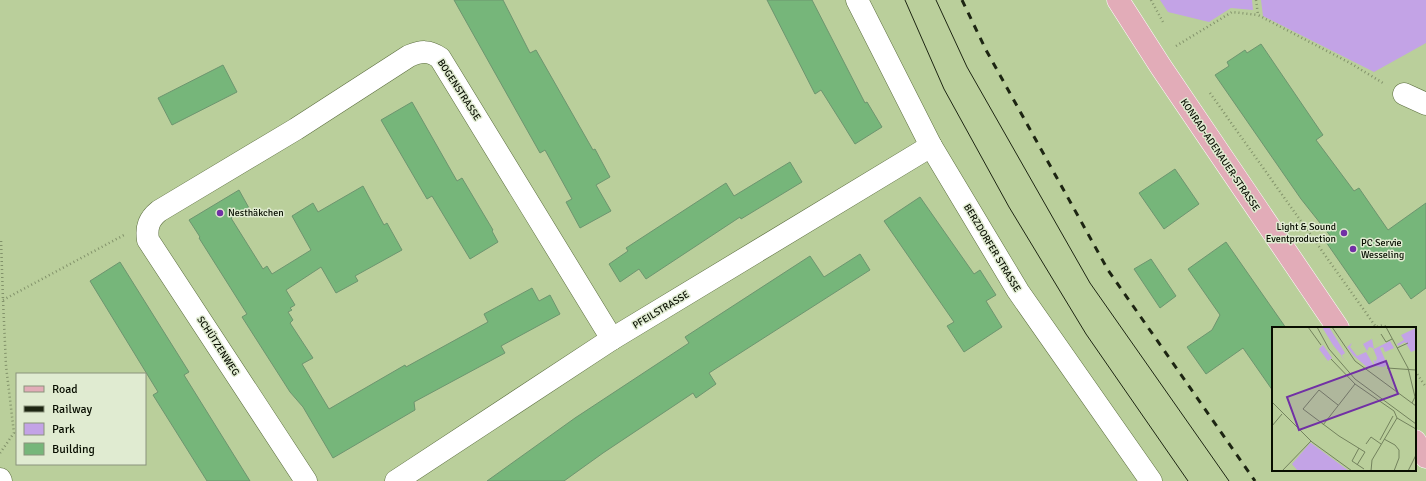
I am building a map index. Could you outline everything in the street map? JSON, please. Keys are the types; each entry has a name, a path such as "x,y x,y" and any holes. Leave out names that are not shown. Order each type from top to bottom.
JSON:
{"main road":[{"name":"KONRAD-ADENAUER-STRASSE","path":"1118,0 1156,59 1337,327"},
{"path":"1416,442 1426,457"}],"street":[{"name":"BERZDORFER STRASSE","path":"857,0 931,146 1018,291 1151,481"},
{"name":"BOGENSTRASSE","path":"154,217 296,129 409,56 421,51 434,54 440,58 446,67 612,339"},
{"path":"1404,94 1426,104"},
{"name":"PFEILSTRASSE","path":"396,481 612,339 931,146"},
{"name":"SCHÜTZENWEG","path":"154,217 147,232 148,240 306,481"}],"path":[{"path":"1151,0 1166,26"},
{"path":"1256,0 1258,15"},
{"path":"1156,59 1232,12 1258,15 1350,63 1377,80 1404,94"},
{"path":"1174,39 1177,46"},
{"path":"1209,90 1376,327 1384,325 1385,327"},
{"path":"3,300 154,217"},
{"path":"0,453 14,433 6,366 2,240"},
{"path":"1416,372 1426,387"}],"green space":[{"path":"1160,0 1252,0 1253,10 1231,8 1209,22 1168,12"},
{"path":"1261,0 1426,0 1426,43 1374,72 1263,16"}],"building":[{"path":"454,0 503,0 530,53 536,50 610,177 596,185 611,211 580,228 566,202 572,199 545,150 540,153"},
{"path":"767,0 812,0 865,103 867,102 882,127 855,144 821,90 815,94"},
{"path":"1261,44 1323,135 1316,140 1354,191 1359,188 1388,230 1426,203 1426,288 1411,299 1400,283 1369,304 1326,242 1332,238 1301,199 1215,75 1229,66 1227,62 1245,50 1247,53"},
{"path":"223,65 237,92 172,125 158,98"},
{"path":"412,102 457,181 462,178 493,230 492,231 498,242 470,259 432,196 427,199 381,120"},
{"path":"790,162 802,182 741,219 740,217 646,279 639,269 620,282 609,264 628,251 626,248 726,183 734,196"},
{"path":"1175,169 1199,204 1164,229 1139,193"},
{"path":"363,186 384,225 387,223 402,250 355,276 358,281 336,293 321,267 286,290 295,305 290,308 292,310 288,312 293,320 290,323 313,358 302,364 329,409 405,365 406,367 488,322 484,314 532,288 539,301 550,295 560,314 501,346 505,353 414,402 415,410 333,458 303,407 290,392 242,317 247,314 189,220 239,190 249,208 231,218 263,269 267,266 272,274 311,250 292,216 313,203 318,212"},
{"path":"920,197 974,274 980,270 996,295 986,301 1002,327 964,352 947,326 954,322 884,221"},
{"path":"1226,242 1285,327 1272,327 1272,390 1243,348 1206,374 1187,347 1212,330 1220,315 1188,269"},
{"path":"860,254 870,270 709,373 716,384 696,398 693,393 564,481 487,481 575,418 689,343 685,337 810,256 824,277"},
{"path":"1151,259 1176,296 1160,308 1134,269"},
{"path":"120,262 189,372 184,375 250,481 207,481 153,395 158,392 90,281"}],"tram line":[{"path":"905,0 944,89 1009,207 1086,334 1188,481"},
{"path":"936,0 967,67 1090,283 1229,481"}],"railway":[{"path":"962,0 986,50 1108,270 1255,481"}],"place":[{"name":"Nesthäkchen","path":"220,213"},
{"name":"Light & Sound Eventproduction","path":"1344,233"},
{"name":"PC Servie Wesseling","path":"1353,249"}]}
